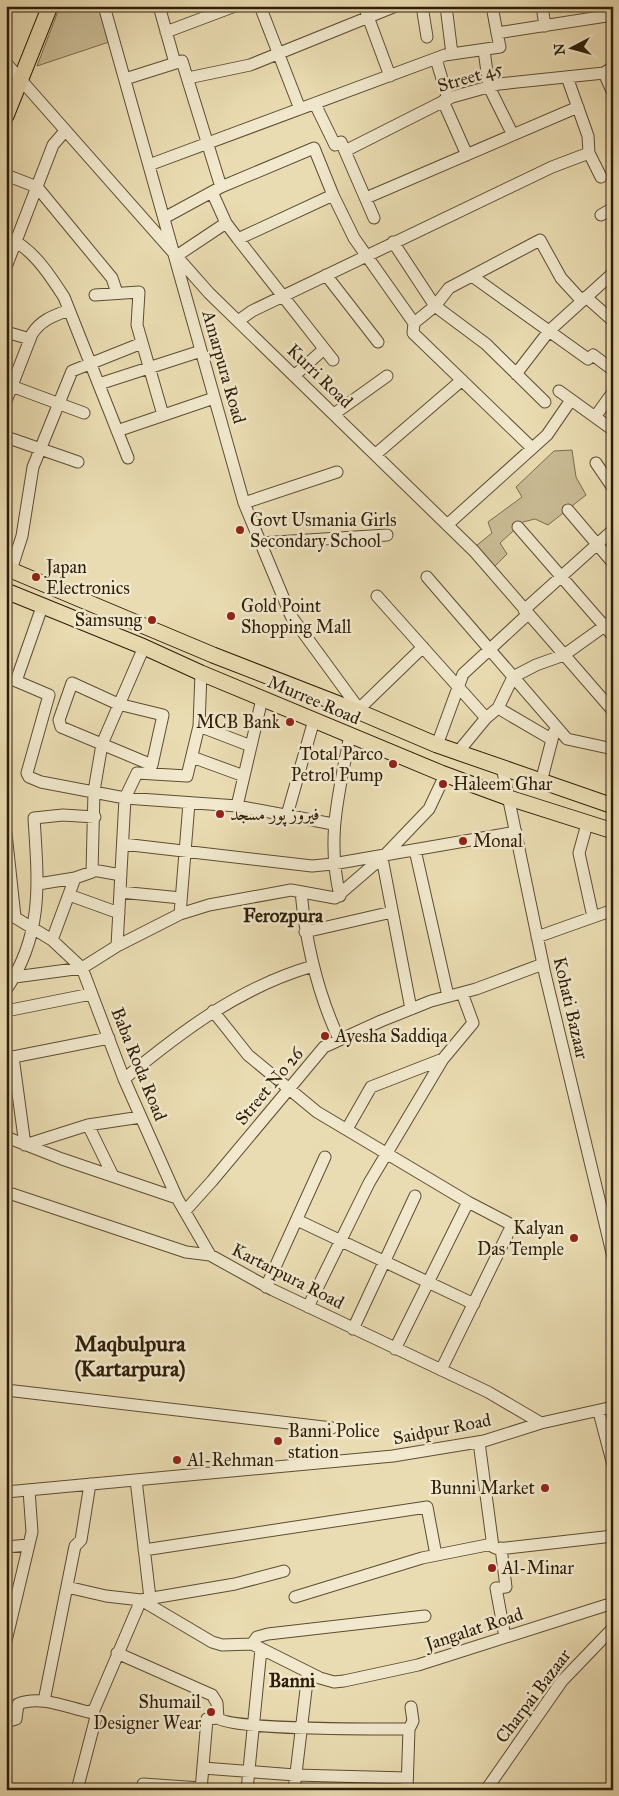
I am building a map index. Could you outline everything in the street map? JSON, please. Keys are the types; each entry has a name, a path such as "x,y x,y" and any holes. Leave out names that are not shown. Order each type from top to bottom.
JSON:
{"main road":[{"path":"6,116 50,6"},
{"name":"Murree Road","path":"8,569 213,655 361,710 437,744 613,806"},
{"name":"Murree Road","path":"6,591 144,647 262,699 445,775 587,824 613,831"}],"street":[{"name":"Amarpura Road","path":"104,6 244,502 291,616 361,710"},
{"path":"159,6 174,63"},
{"path":"166,32 235,6"},
{"path":"260,6 300,109"},
{"path":"364,6 390,76"},
{"path":"188,78 250,65 396,6"},
{"path":"422,6 427,37"},
{"path":"446,6 452,54"},
{"path":"149,165 436,59 452,54 500,47 492,6"},
{"path":"542,6 545,26"},
{"path":"497,34 545,26 599,12 613,15"},
{"path":"484,50 490,86 513,135"},
{"path":"436,59 446,100 467,155"},
{"path":"125,79 182,61 208,142 216,189 226,222 333,360"},
{"name":"Kurri Road","path":"6,63 175,257 238,322 474,551 613,711"},
{"path":"608,70 613,93"},
{"name":"Street 45","path":"345,151 446,100 490,86 608,70"},
{"path":"567,77 588,136 589,153 601,177"},
{"path":"315,104 335,145 341,142 374,218"},
{"path":"366,198 578,107"},
{"path":"6,267 11,240 37,187 53,146 65,131"},
{"path":"164,218 216,189 332,140"},
{"path":"314,148 333,195 365,256 414,323 413,333 532,448"},
{"path":"238,322 252,311 326,274 552,167 589,153"},
{"path":"6,175 37,187 112,278 117,294"},
{"path":"238,239 333,195"},
{"path":"601,215 613,208"},
{"path":"175,257 226,222"},
{"path":"11,240 49,273 69,310 128,458"},
{"path":"414,323 436,306 449,288 540,240 561,278 584,299 613,321"},
{"path":"393,242 436,306 486,344 545,402"},
{"path":"516,374 549,331 613,273"},
{"path":"326,274 378,342"},
{"path":"472,276 588,359 592,355 613,370"},
{"path":"95,295 139,292 138,325 163,415"},
{"path":"6,401 9,385 37,325 46,319 69,310"},
{"path":"6,332 30,339"},
{"path":"8,569 18,554 33,467 72,371 142,342"},
{"path":"294,376 324,349"},
{"path":"99,384 201,350"},
{"path":"334,414 387,376"},
{"path":"376,454 462,380"},
{"path":"9,385 84,413"},
{"path":"559,391 613,430"},
{"path":"595,417 613,392"},
{"path":"117,431 214,398"},
{"path":"447,524 547,435 571,400"},
{"path":"6,437 78,462"},
{"path":"596,463 613,488"},
{"path":"244,502 337,472"},
{"path":"568,510 613,563"},
{"path":"518,527 561,577 608,623 613,636"},
{"path":"437,744 463,674 490,650 561,577 613,530"},
{"path":"260,543 387,535"},
{"path":"427,578 568,739 613,749"},
{"path":"377,596 486,718"},
{"path":"42,607 16,681 47,692 49,695 27,775 41,782 125,798 237,806 333,824"},
{"path":"458,752 486,718 498,708 513,677 536,665 564,655 608,623"},
{"path":"38,884 75,878 92,872 95,817 94,791 102,744 144,647"},
{"path":"361,710 423,647"},
{"path":"117,946 125,798 136,773 187,776 199,726 201,673"},
{"path":"72,683 118,704 163,715 154,762 148,764 59,724 72,683"},
{"path":"237,806 262,699"},
{"path":"498,708 551,739"},
{"path":"287,815 314,720"},
{"path":"199,726 251,746"},
{"path":"541,782 556,726"},
{"path":"340,896 333,864 333,824 350,736"},
{"path":"192,757 244,776"},
{"name":"Kohati Bazaar","path":"502,767 510,798 543,964 613,1256"},
{"path":"10,974 82,968 117,946 180,914 209,905 291,890 325,898 340,896 429,809 445,775"},
{"path":"180,914 189,803"},
{"path":"6,990 10,974 34,930 38,884 34,818 63,815 95,817"},
{"path":"587,824 579,853 593,917"},
{"path":"123,844 312,866 383,856 516,832"},
{"path":"6,833 10,914"},
{"path":"415,850 448,996"},
{"path":"383,856 411,1009"},
{"path":"92,870 121,875"},
{"path":"52,940 75,878"},
{"path":"120,892 181,898"},
{"path":"300,892 305,932 313,966 327,1012 339,1039"},
{"path":"69,895 119,913"},
{"path":"537,937 613,910"},
{"path":"305,932 392,912"},
{"name":"Baba Roda Road","path":"10,914 52,940 82,968 124,1078 177,1198 210,1255"},
{"name":"Street No 26","path":"185,1211 212,1182 324,1047 411,1009 543,964"},
{"path":"124,1078 175,1036 212,1010 292,972 313,966"},
{"path":"308,1307 369,1183 386,1153 443,1059 473,1023 462,993"},
{"path":"6,1011 91,994"},
{"path":"212,1010 248,1055 316,1112 468,1202 512,1225 441,1370"},
{"path":"25,1144 10,1057 109,1038"},
{"path":"347,1129 371,1087 443,1059"},
{"path":"25,1144 88,1125 141,1117"},
{"path":"88,1125 112,1174"},
{"path":"6,1138 177,1198"},
{"path":"266,1287 325,1157"},
{"name":"Kartarpura Road","path":"6,1192 186,1252 210,1255 266,1287 488,1392 540,1423"},
{"path":"353,1329 415,1196"},
{"path":"395,1349 468,1202"},
{"path":"297,1220 474,1304"},
{"path":"6,1390 332,1428"},
{"name":"Saidpur Road","path":"6,1492 393,1456 481,1441 540,1423 599,1412 613,1407"},
{"path":"599,1412 613,1465"},
{"path":"481,1441 496,1544 613,1531"},
{"path":"481,1441 497,1546 506,1586 496,1588 505,1637"},
{"path":"92,1712 117,1653 145,1598 144,1550 136,1480"},
{"path":"44,1701 75,1546 81,1540 90,1484"},
{"path":"6,1641 11,1599 32,1532 29,1490"},
{"path":"144,1550 427,1507 436,1555"},
{"path":"295,1597 436,1555 497,1546 613,1536"},
{"path":"6,1547 28,1545"},
{"path":"67,1587 106,1596 145,1598 218,1587 284,1571"},
{"path":"145,1598 212,1642 222,1645 256,1646 308,1672 294,1790"},
{"name":"Jangalat Road","path":"308,1672 334,1682 418,1665 613,1603"},
{"path":"247,1790 253,1726 257,1637 268,1634 425,1616"},
{"name":"Charpai Bazaar","path":"486,1790 562,1682 613,1628"},
{"path":"117,1653 212,1695 217,1703 218,1718"},
{"path":"6,1722 16,1719 18,1704 30,1701 44,1701 92,1712 96,1717 77,1790"},
{"path":"203,1768 407,1784 409,1729 413,1721 411,1707"},
{"path":"143,1784 201,1789 207,1719 218,1718 224,1722 253,1726 409,1729"}],"shaded area":[{"path":"60,6 100,6 109,42 37,66"},
{"path":"572,450 576,477 586,495 548,525 535,519 523,522 500,543 507,554 494,567 476,546 492,533 488,522 522,497 516,487 554,451"}],"place":[{"name":"Govt Usmania Girls Secondary School","path":"240,530"},
{"name":"Japan Electronics","path":"36,577"},
{"name":"Gold Point Shopping Mall","path":"231,616"},
{"name":"Samsung","path":"152,620"},
{"name":"MCB Bank","path":"290,722"},
{"name":"Total Parco Petrol Pump","path":"393,764"},
{"name":"Haleem Ghar","path":"443,784"},
{"name":"فیروز پور مسجد","path":"220,814"},
{"name":"Monal","path":"463,841"},
{"name":"Ayesha Saddiqa","path":"325,1036"},
{"name":"Kalyan Das Temple","path":"574,1238"},
{"name":"Banni Police station","path":"278,1441"},
{"name":"Al-Rehman","path":"177,1460"},
{"name":"Bunni Market","path":"545,1488"},
{"name":"Al-Minar","path":"492,1568"},
{"name":"Shumail Designer Wear","path":"211,1712"}],"district":[{"name":"Ferozpura","path":"283,915"},
{"name":"Maqbulpura (Kartarpura)","path":"130,1356"},
{"name":"Banni","path":"292,1680"}]}
